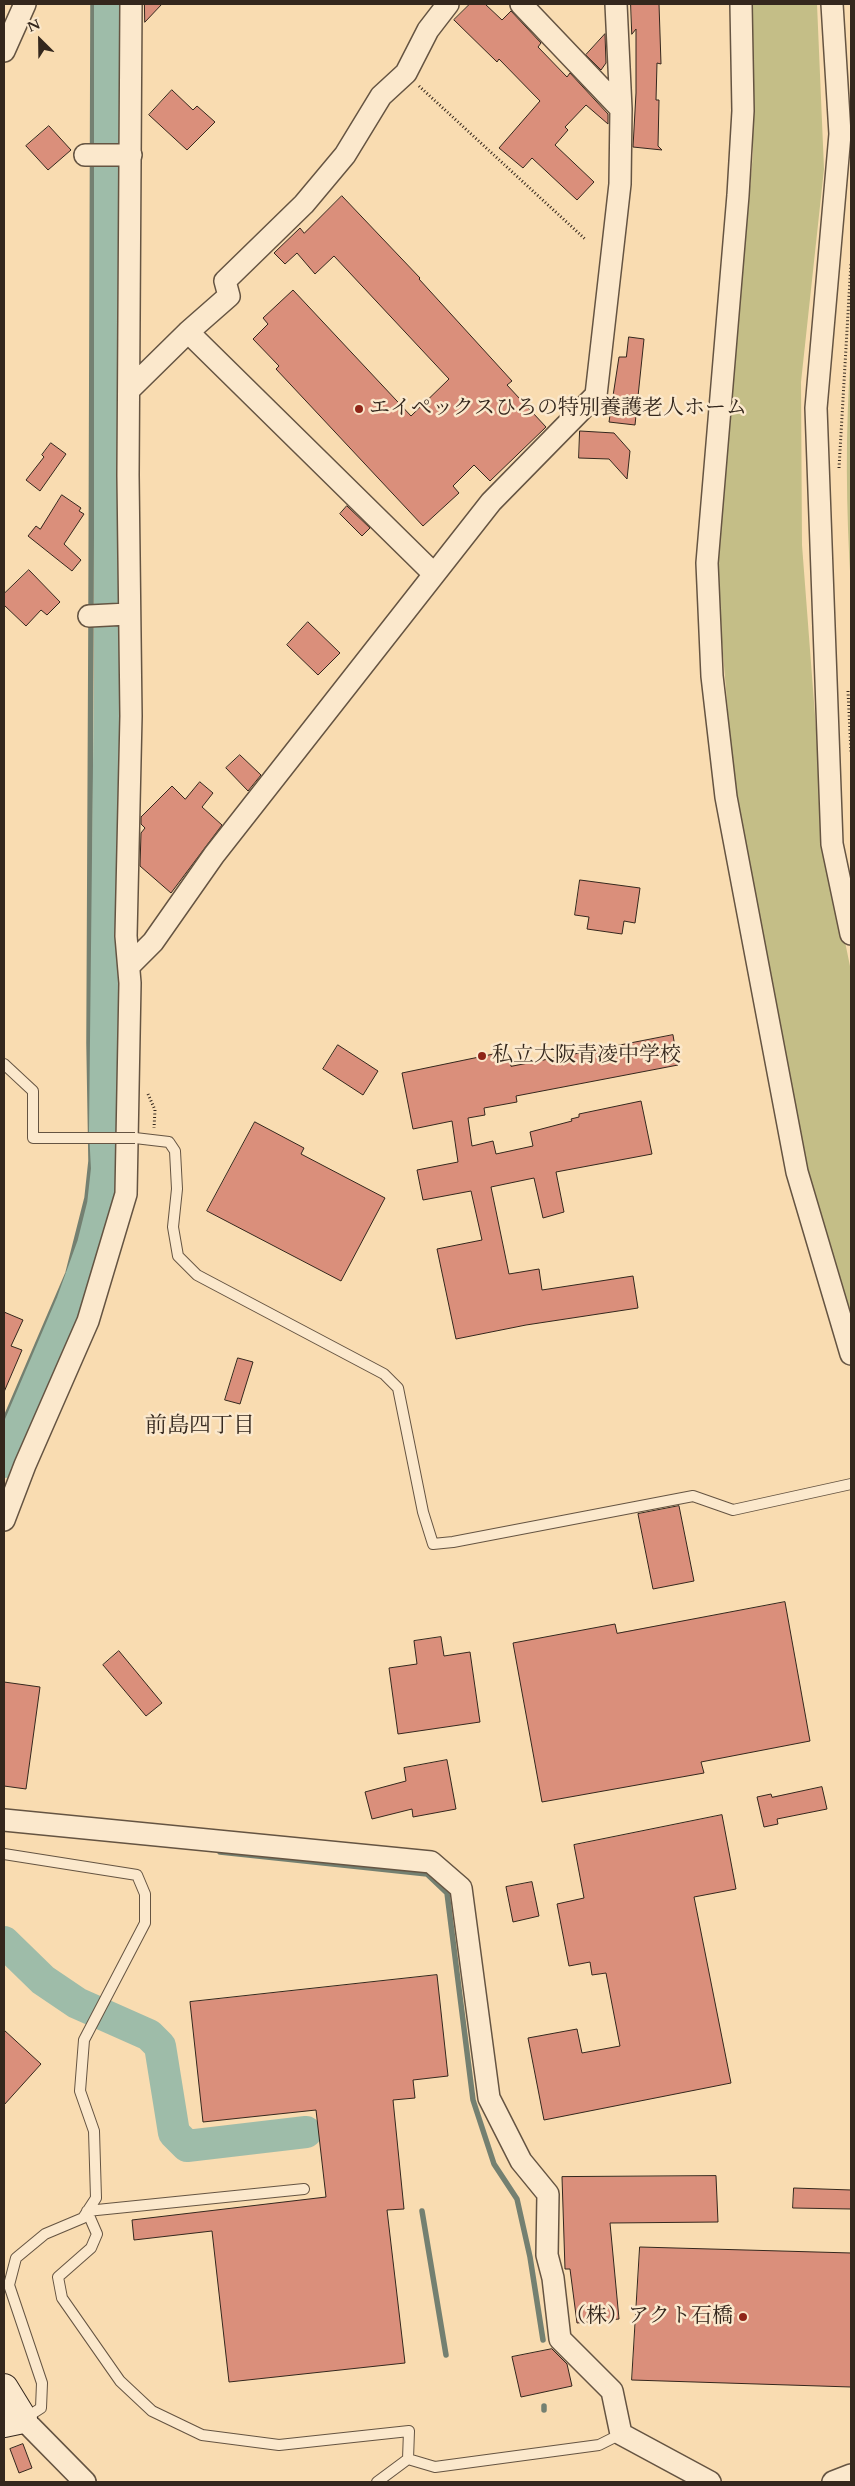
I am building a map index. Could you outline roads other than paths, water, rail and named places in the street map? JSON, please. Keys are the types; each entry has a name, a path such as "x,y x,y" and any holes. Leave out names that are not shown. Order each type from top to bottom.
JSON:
{"street":[{"path":"4,51 25,4"},
{"path":"4,1520 25,1465 88,1321 126,1194 130,965 126,936 131,716 128,614 131,4"},
{"path":"129,390 188,332 229,296 225,281 304,204 345,155 381,96 406,73 428,30 448,4"},
{"path":"521,4 621,108"},
{"path":"130,965 153,942 214,855 492,502 596,395 620,184 621,108 616,4"},
{"path":"741,4 743,112 738,195 707,563 712,676 726,797 797,1172 851,1354"},
{"path":"832,4 840,134 816,408 832,844 851,934"},
{"path":"85,155 131,155"},
{"path":"188,332 434,574"},
{"path":"89,616 128,614"},
{"path":"4,1820 431,1862 461,1888 489,2098 521,2161 548,2194 547,2255 553,2278 560,2339 612,2392 621,2434 710,2482"},
{"path":"4,2388 13,2421 84,2482"},
{"path":"832,2482 851,2475"}],"lane":[{"path":"4,1064 33,1091 33,1138 135,1138 169,1142 176,1152 177,1190 173,1227 178,1256 197,1275 384,1374 398,1388 423,1512 433,1544 453,1542 693,1496 733,1510 851,1484"},
{"path":"4,1854 137,1875 145,1894 145,1923 84,2040 80,2091 94,2131 96,2198 83,2218 45,2234 16,2258 10,2285 42,2383 41,2408 13,2421"},
{"path":"87,2211 304,2189"},
{"path":"87,2211 97,2234 91,2248 58,2277 62,2298 120,2381 152,2411 202,2436 279,2445 408,2432 408,2459"},
{"path":"408,2459 435,2467 598,2445 621,2434"},
{"path":"377,2482 408,2459"}],"waterway":[{"path":"91,612 93,4"},
{"path":"4,1462 72,1303 93,1245 103,1205 107,1169 105,1131 110,674 110,4"},
{"path":"4,1422 68,1273 87,1198 91,1161 89,1043 91,621"},
{"path":"220,1852 427,1874 447,1893 473,2100 494,2164 517,2199 530,2257 543,2340"},
{"path":"4,1942 43,1980 77,2003 149,2035 160,2046 174,2133 187,2146 306,2132"},
{"path":"422,2211 446,2355"}],"place":[{"name":"エイぺックスひろの特別養護老人ホーム","path":"359,409"},
{"name":"私立大阪青凌中学校","path":"482,1056"},
{"name":"（株）アクト石橋","path":"743,2317"}],"district":[{"name":"前島四丁目","path":"200,1427"}]}
